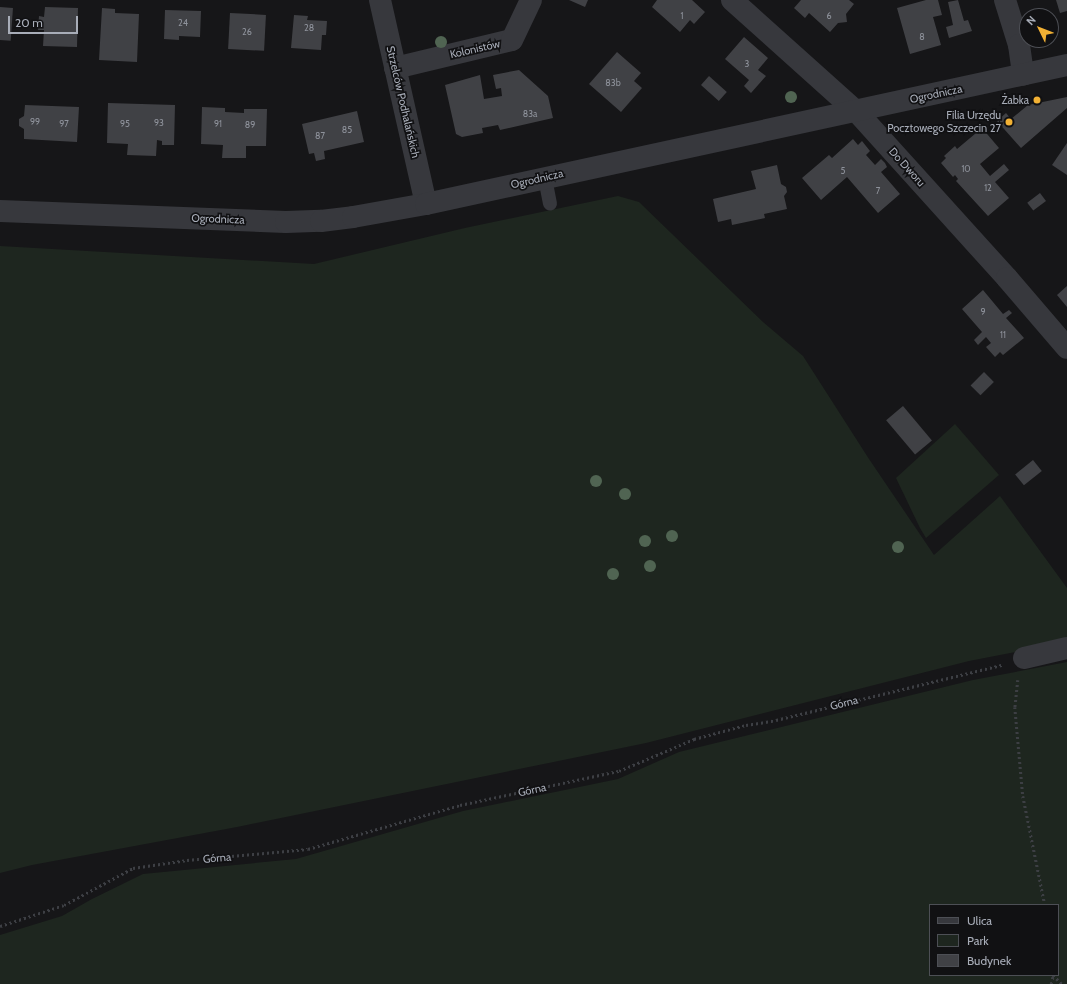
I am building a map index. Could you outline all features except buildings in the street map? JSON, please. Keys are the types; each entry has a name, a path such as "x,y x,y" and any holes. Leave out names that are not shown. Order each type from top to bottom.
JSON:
{"street":[{"name":"Strzelców Podhalańskich","path":"380,0 426,204"},
{"name":"Kolonistów","path":"395,68 512,40 531,0"},
{"name":"Do Dworu","path":"732,0 857,112 1007,278 1067,348"},
{"path":"1005,0 1019,45 1023,75"},
{"name":"Ogrodnicza","path":"0,211 286,222 321,221 353,217 426,204 857,112 1067,65"},
{"path":"1024,658 1067,648"}],"lane":[{"path":"545,178 550,204"}],"path":[{"path":"1024,658 1018,675 1015,707 1023,796 1045,904"},
{"name":"Górna","path":"0,926 64,905 133,868 187,860 308,849 460,805 619,771 694,739 746,725 776,720 1024,658"},
{"path":"1054,976 1062,984"}],"green space":[{"path":"618,196 639,202 763,322 803,356 869,459 934,555 1000,496 1067,588 1067,642 969,661 646,743 237,827 32,865 0,873 0,246 314,264 465,228"},
{"path":"955,424 999,475 926,538 896,478"},
{"path":"1067,662 1067,984 0,984 0,935 62,916 92,899 143,874 296,859 463,811 618,779 679,752 973,680"}],"place":[{"name":"Żabka","path":"1037,100"},
{"name":"Filia Urzędu Pocztowego Szczecin 27","path":"1009,122"}]}
